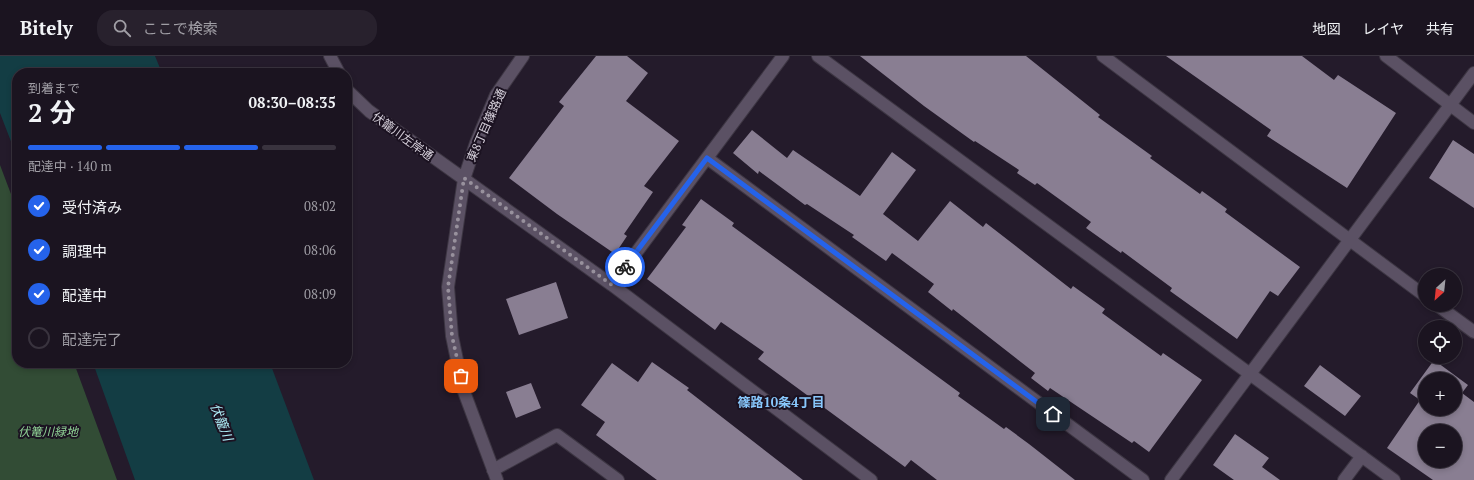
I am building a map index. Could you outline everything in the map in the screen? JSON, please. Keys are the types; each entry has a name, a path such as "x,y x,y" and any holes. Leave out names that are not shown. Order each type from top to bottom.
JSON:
{"street":[{"path":"330,56 336,68"},
{"name":"東8丁目篠路通","path":"495,475 463,389 452,336 448,287 464,178 476,143 496,95 523,56"},
{"path":"612,285 783,56"},
{"path":"818,56 1394,480"},
{"path":"1103,56 1418,291"},
{"path":"1386,56 1474,123"},
{"path":"1171,480 1474,73"},
{"name":"伏籠川左岸通","path":"352,95 369,112 464,178 612,285 871,480"},
{"path":"707,158 1142,480"},
{"path":"1447,312 1474,332"},
{"path":"495,475 557,435 618,480"},
{"path":"1344,480 1362,456"}],"green space":[{"name":"伏篭川緑地","path":"0,165 12,197 12,368 76,368 117,480 0,480"}],"water":[{"path":"0,56 155,56 160,68 12,68 12,144 0,113"},
{"name":"伏籠川","path":"95,368 272,368 314,480 135,480"}],"building":[{"path":"596,56 627,56 648,73 626,101 679,141 644,186 653,192 624,234 627,236 615,254 557,214 509,178 564,106 559,102"},
{"path":"860,56 1026,56 1100,115 1098,117 1152,156 1150,158 1200,194 1202,191 1227,209 1225,212 1300,267 1278,296 1270,291 1237,339 1170,291 1172,288 1122,251 1121,253 1086,228 1091,222 1037,183 1035,185 1017,173 1019,170 975,141 974,142 924,106"},
{"path":"1166,56 1302,56 1334,80 1338,75 1396,113 1347,188 1267,136 1271,130"},
{"path":"752,130 787,158 793,150 860,196 892,152 916,170 883,214 918,241 950,201 983,227 986,223 1071,289 1073,286 1105,309 1102,313 1161,356 1163,353 1202,380 1149,452 1134,441 1132,443 1050,388 1048,391 1031,378 1035,373 953,309 952,311 928,292 934,284 892,253 886,261 852,237 854,235 807,204 805,205 759,171 758,174 733,153"},
{"path":"1453,140 1474,154 1474,208 1429,178"},
{"path":"701,199 734,223 732,226 960,393 958,396 1004,429 1006,427 1075,480 937,480 911,460 905,467 758,359 764,352 721,322 715,330 647,279 686,227 682,225"},
{"path":"556,282 568,318 519,335 506,299"},
{"path":"652,362 689,388 687,390 803,480 657,480 596,435 605,422 581,405 612,363 638,382"},
{"path":"1431,364 1439,364 1450,372 1425,372"},
{"path":"1320,365 1361,396 1345,416 1304,386"},
{"path":"1462,381 1468,385 1462,393"},
{"path":"1418,382 1418,399 1410,393"},
{"path":"531,383 541,408 516,418 506,392"},
{"path":"1462,393 1474,402 1474,480 1433,480 1387,448 1418,403 1418,416 1462,416"},
{"path":"1235,434 1269,458 1262,467 1280,480 1234,480 1213,465"}],"way so far":[{"path":"461,376 452,336 448,287 456,222 464,178 612,285 625,267"}],"district":[{"name":"篠路10条4丁目","path":"781,402"}],"route":[{"path":"625,267 707,158 1053,414"}]}
